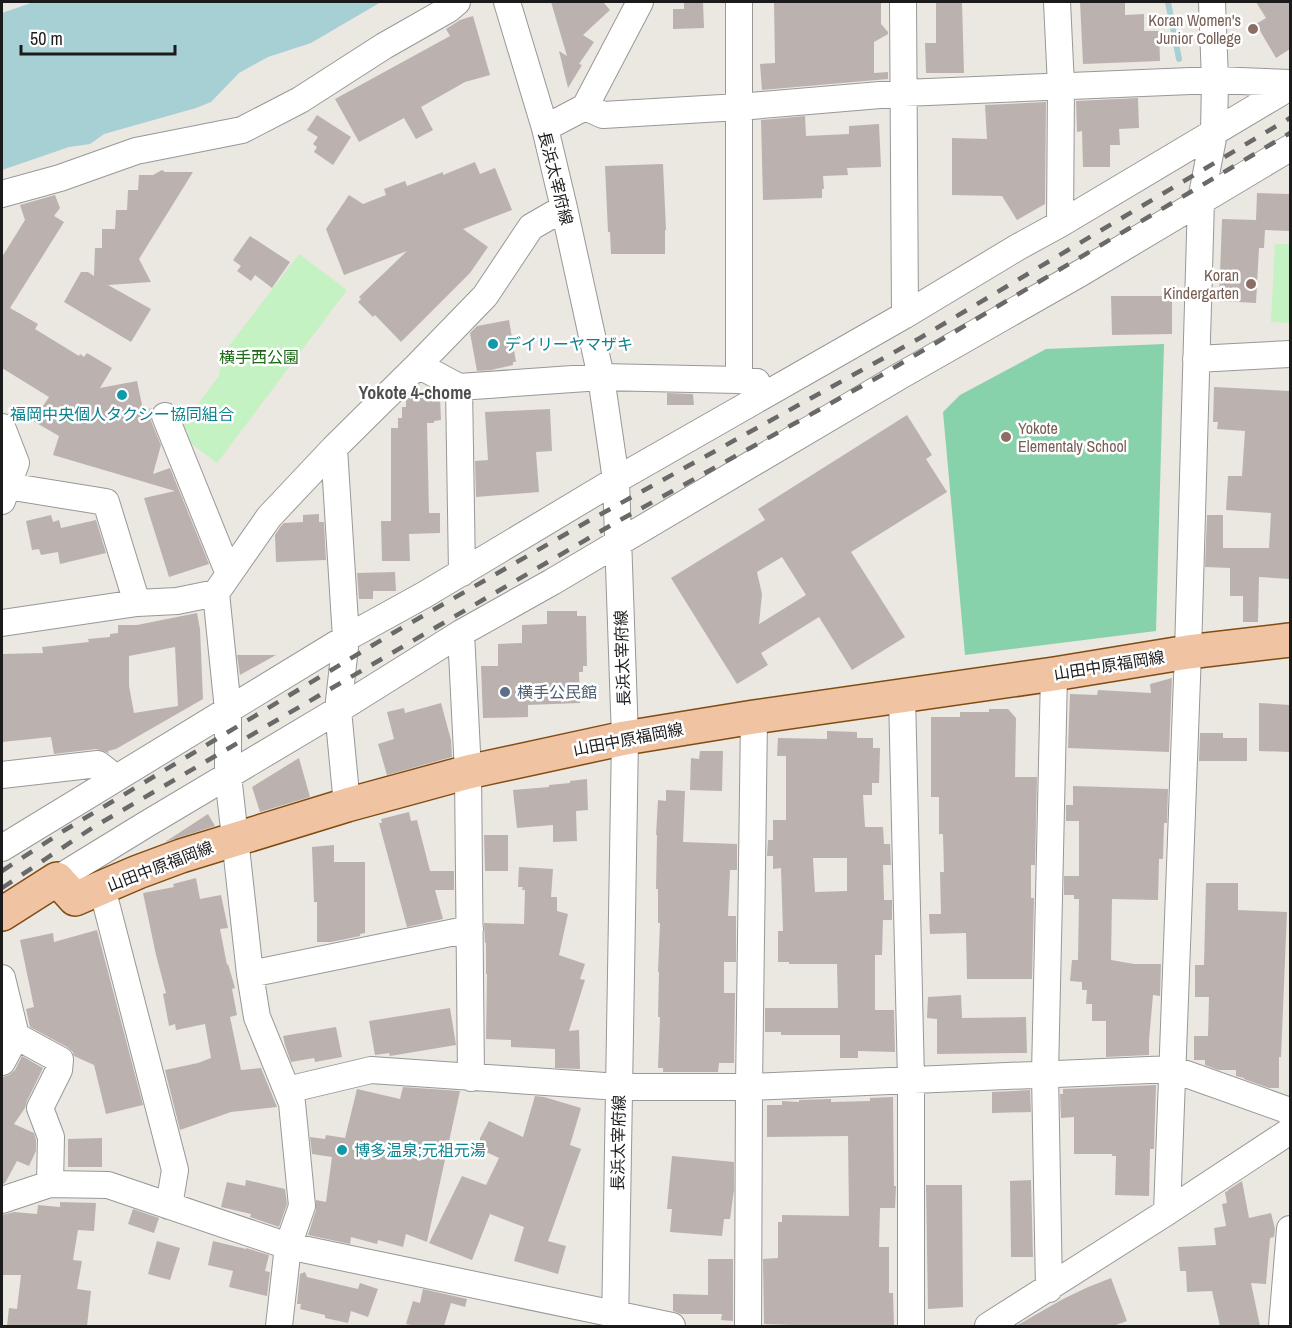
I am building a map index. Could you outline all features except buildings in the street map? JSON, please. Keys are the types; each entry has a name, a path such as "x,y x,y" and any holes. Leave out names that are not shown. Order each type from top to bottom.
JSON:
{"main road":[{"name":"山田中原福岡線","path":"57,879 75,899 138,872 234,839 347,805 468,772 626,738 1188,652 1290,640"},
{"path":"2,914 57,879"}],"street":[{"path":"2,194 136,151 242,130 300,100 457,2"},
{"name":"長浜太宰府線","path":"507,2 544,128 564,208 601,377 616,480 626,738 616,1320"},
{"path":"544,128 585,107 640,2"},
{"path":"739,2 739,380"},
{"path":"903,2 905,315"},
{"path":"1057,2 1061,86 1060,224"},
{"path":"1167,1212 1188,652 1201,200 1214,133 1215,80 1212,2"},
{"path":"585,107 603,115 739,107 904,93 1215,80 1290,82"},
{"path":"2,848 346,638 905,315 1290,87"},
{"path":"57,879 461,633 1079,274 1290,148"},
{"path":"2,623 137,603 177,601 222,584 269,517 485,296 531,227 564,208"},
{"path":"1196,359 1290,354"},
{"path":"418,365 459,387 601,377 739,380 783,385"},
{"path":"459,387 462,573"},
{"path":"165,417 222,584 228,710 228,775 250,974 257,1017 292,1103 302,1206 288,1246 279,1326"},
{"path":"2,427 16,463 4,493 106,502 137,603"},
{"path":"334,448 346,638 338,710 347,805"},
{"path":"461,633 468,772 471,1078"},
{"path":"1049,1289 1045,1074 1054,674"},
{"path":"902,695 911,1080 911,1326"},
{"path":"748,1326 754,717"},
{"path":"2,775 98,764 116,778"},
{"path":"102,888 175,1170 169,1206"},
{"path":"250,974 470,929"},
{"path":"2,978 16,1036 2,1062"},
{"path":"16,1036 60,1060 59,1070 40,1108 51,1137 50,1184"},
{"path":"288,1090 371,1070 619,1087 749,1087 1172,1069 1287,1110 1290,1114"},
{"path":"988,1326 1049,1289 1290,1131"},
{"path":"2,1200 50,1184 108,1185 288,1246 616,1320 672,1326"},
{"path":"1283,1321 1290,1229"}],"green space":[{"path":"1275,244 1290,244 1290,323 1271,322"},
{"name":"横手西公園","path":"299,254 347,290 217,463 189,442 188,431 181,426 219,376 222,355"},
{"path":"1164,344 1156,631 965,655 943,412 960,395 1046,349"}],"water":[{"path":"34,2 381,2 311,43 268,57 239,73 211,102 104,134 90,144 69,147 2,170 2,13"}],"waterway":[{"path":"1168,2 1179,59"}],"railway":[{"path":"2,871 65,830 393,633 592,519 920,338 1290,118"},
{"path":"2,888 92,828 613,524 880,376 1290,133"}],"place":[{"name":"Koran Women's Junior College","path":"1253,29"},
{"name":"Koran Kindergarten","path":"1251,284"},
{"name":"デイリーヤマザキ","path":"493,344"},
{"name":"福岡中央個人タクシー協同組合","path":"122,395"},
{"name":"Yokote Elementaly School","path":"1006,437"},
{"name":"横手公民館","path":"505,692"},
{"name":"博多温泉;元祖元湯","path":"342,1150"}],"district":[{"name":"Yokote 4-chome","path":"415,393"}]}
